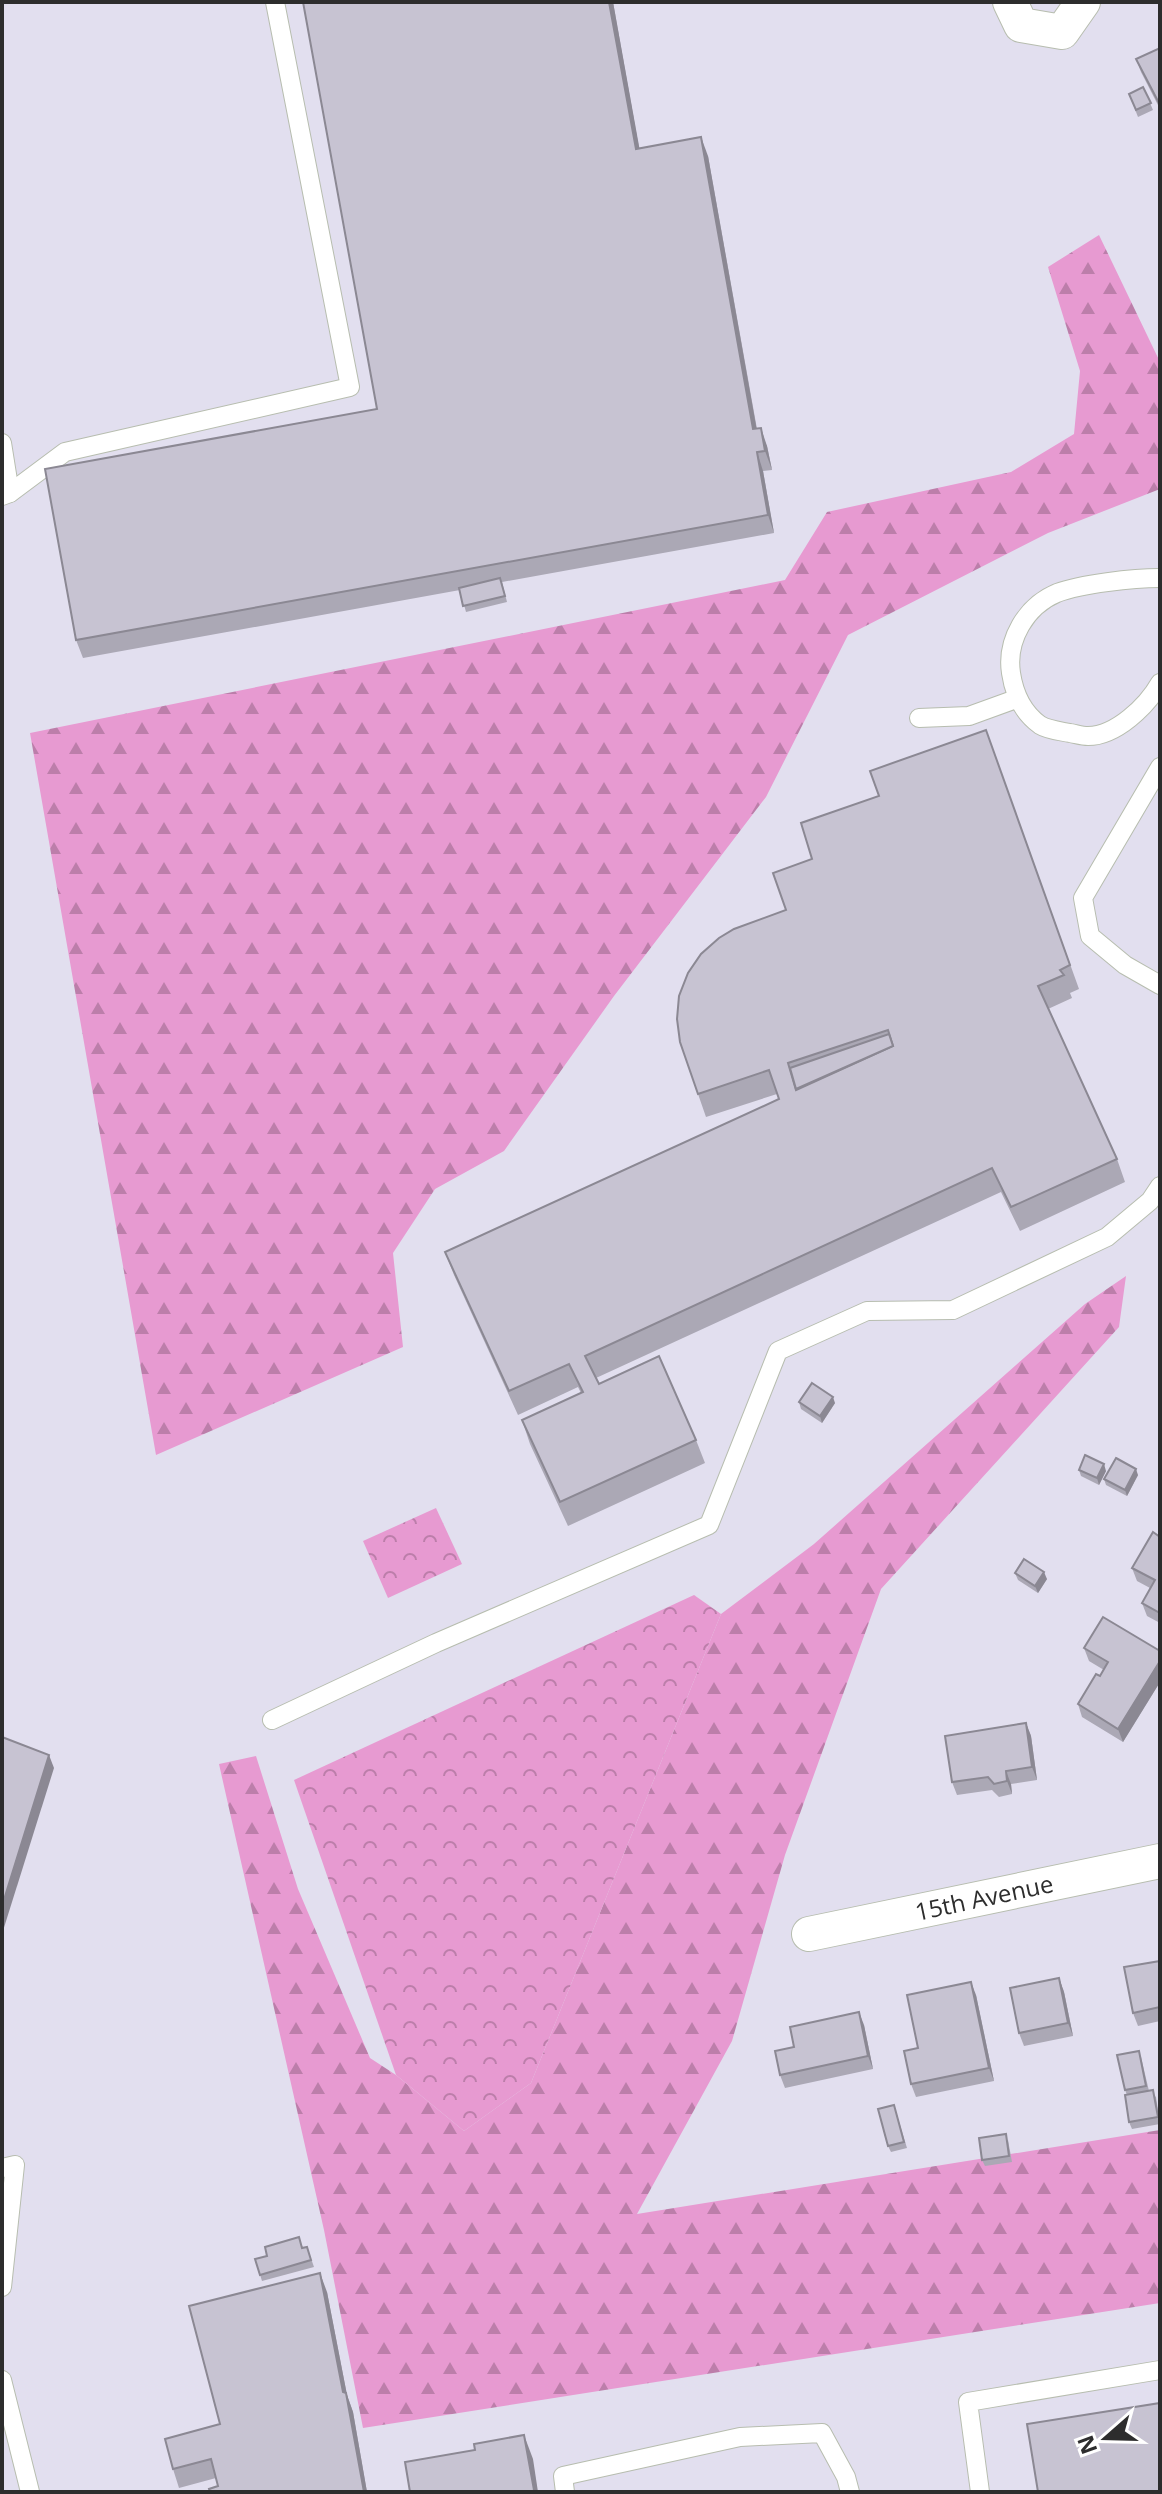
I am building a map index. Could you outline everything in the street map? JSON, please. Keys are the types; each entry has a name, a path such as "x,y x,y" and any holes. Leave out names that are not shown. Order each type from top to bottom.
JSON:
{"street":[{"path":"1016,14 1062,32 1083,2"},
{"name":"15th Avenue","path":"809,1934 1160,1861"}],"lane":[{"path":"6,494 65,452 350,387 275,2"},
{"path":"2,443 6,494"},
{"path":"1160,578 1134,578 1059,592 1042,601 1019,625 1011,645 1010,668 1016,699 1040,724 1058,731 1091,736 1127,723 1160,683"},
{"path":"919,718 969,716 1016,699"},
{"path":"1160,767 1083,898 1090,936 1125,965 1160,985"},
{"path":"272,1720 436,1643 709,1525 778,1351 867,1311 953,1310 1107,1237 1150,1201 1160,1186"},
{"path":"2,2287 8,2166"},
{"path":"980,2492 968,2402 1160,2370"},
{"path":"2,2380 30,2492"},
{"path":"565,2492 563,2476 740,2437 822,2433 846,2477 850,2492"}],"green space":[{"path":"1099,235 1160,362 1160,489 1048,533 848,635 766,797 614,996 504,1151 435,1189 393,1253 403,1347 156,1455 30,733 785,580 827,512 1011,472 1074,434 1080,371 1048,267"},
{"path":"1126,1276 1119,1327 881,1589 785,1855 732,2041 637,2214 1160,2130 1160,2303 363,2428 324,2230 219,1764 256,1756 298,1889 370,2058 396,2075 464,2131 531,2083 721,1614 814,1544 1085,1304"},
{"path":"436,1508 462,1564 388,1598 363,1541"},
{"path":"694,1595 721,1614 531,2083 464,2131 396,2075 294,1780"}],"building":[{"path":"303,2 609,2 636,149 701,137 753,429 761,428 765,451 757,452 768,515 76,640 45,469 377,409"},
{"path":"1160,48 1160,105 1136,59"},
{"path":"1143,87 1151,103 1136,110 1129,94"},
{"path":"500,578 505,596 463,606 459,588"},
{"path":"986,730 1070,965 1060,970 1064,975 1038,986 1117,1159 1011,1207 992,1168 585,1356 599,1384 659,1356 696,1440 560,1502 522,1420 583,1392 569,1364 509,1391 445,1252 779,1099 769,1070 698,1094 680,1042 677,1019 679,996 688,973 701,954 719,938 734,929 786,910 773,873 812,859 801,823 879,796 870,771","holes":["888,1030 893,1046 796,1090 788,1063"]},
{"path":"889,1034 893,1046 796,1089 790,1068"},
{"path":"812,1383 833,1397 820,1416 799,1402"},
{"path":"1085,1455 1104,1464 1097,1478 1079,1470"},
{"path":"1116,1458 1136,1469 1125,1490 1104,1479"},
{"path":"1153,1532 1160,1537 1160,1613 1142,1603 1155,1580 1132,1568"},
{"path":"1024,1559 1044,1572 1035,1586 1015,1573"},
{"path":"1103,1617 1160,1651 1160,1661 1118,1729 1078,1704 1096,1674 1100,1676 1108,1662 1084,1648"},
{"path":"1026,1723 1032,1767 1006,1771 1007,1781 994,1784 988,1777 952,1782 945,1736"},
{"path":"2,1737 49,1755 2,1906"},
{"path":"1160,1961 1160,2007 1133,2013 1124,1967"},
{"path":"1059,1978 1068,2023 1019,2033 1010,1988"},
{"path":"971,1982 989,2068 911,2084 904,2051 918,2048 907,1995"},
{"path":"859,2012 868,2056 780,2075 775,2051 794,2047 790,2027"},
{"path":"1139,2051 1146,2086 1125,2090 1117,2055"},
{"path":"1153,2090 1158,2117 1129,2122 1125,2095"},
{"path":"894,2105 904,2142 888,2146 878,2109"},
{"path":"1006,2134 1009,2156 982,2160 979,2138"},
{"path":"299,2237 302,2248 307,2247 311,2260 260,2275 255,2259 267,2256 265,2247"},
{"path":"320,2273 364,2492 210,2492 209,2489 218,2486 211,2459 173,2469 165,2439 220,2424 189,2306"},
{"path":"1160,2403 1160,2492 1038,2492 1027,2424"},
{"path":"524,2435 532,2492 410,2492 405,2462 475,2450 474,2444"}]}
